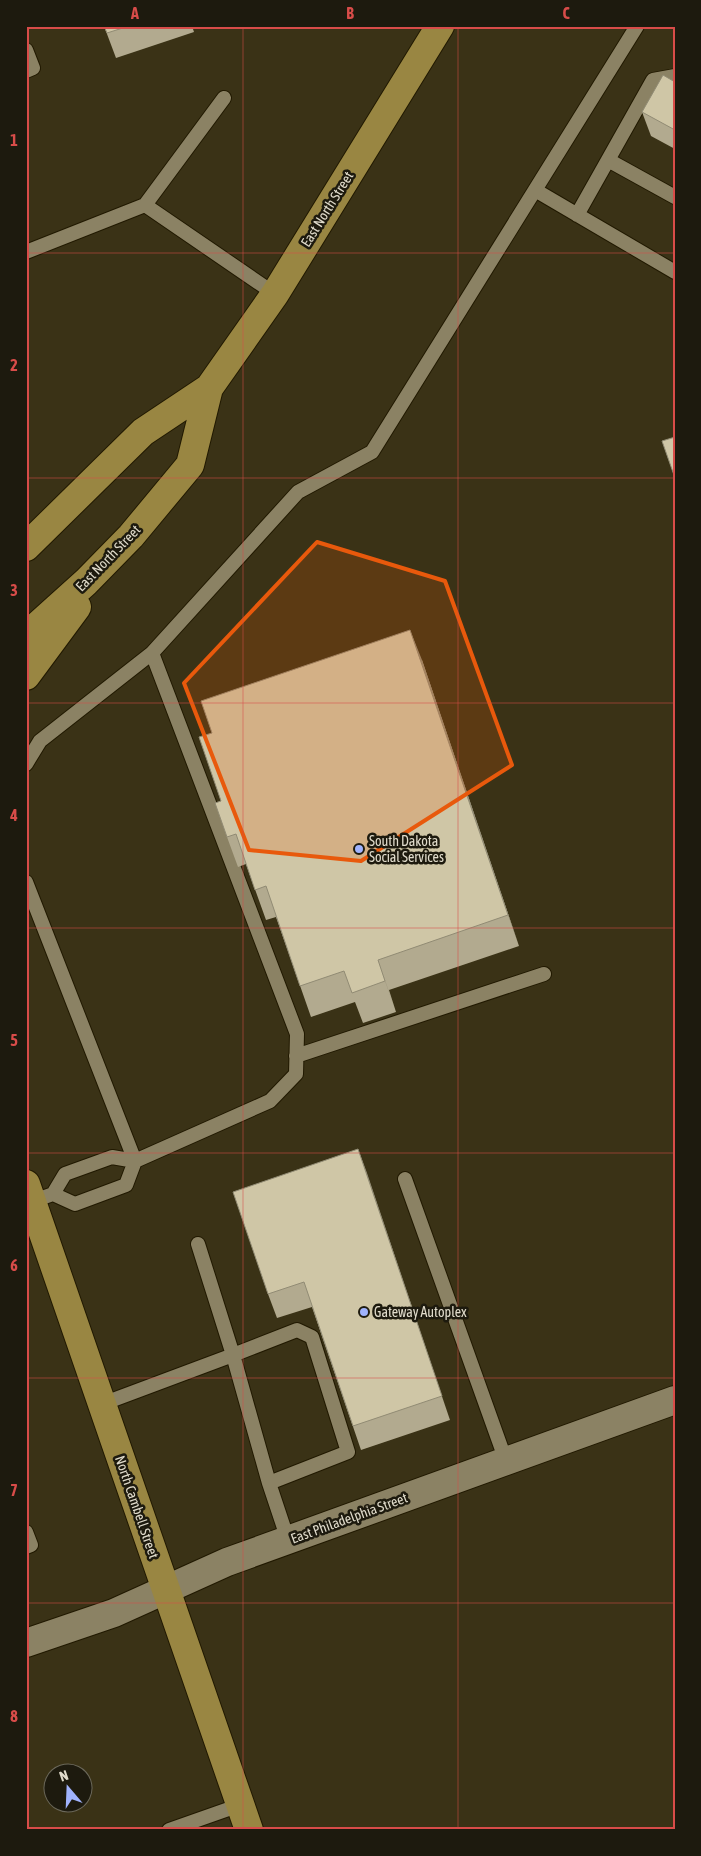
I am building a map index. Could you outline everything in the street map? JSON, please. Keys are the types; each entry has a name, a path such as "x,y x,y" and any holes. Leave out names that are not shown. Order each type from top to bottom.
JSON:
{"main road":[{"name":"East North Street","path":"26,547 144,432 209,388 275,294 440,26"},
{"name":"East North Street","path":"26,636 86,582 131,536 190,465 209,388"},
{"path":"26,676 131,536"},
{"name":"North Cambell Street","path":"35,1196 102,1404 244,1818"}],"street":[{"name":"East Philadelphia Street","path":"26,1643 114,1613 227,1562 675,1400"}],"lane":[{"path":"26,764 40,741 152,653 298,492 372,452 637,26"},
{"path":"26,50 34,68 26,71"},
{"path":"577,215 653,80 675,76"},
{"path":"26,252 145,205 224,98"},
{"path":"608,160 675,197"},
{"path":"535,190 675,272"},
{"path":"145,205 275,294"},
{"path":"35,1196 65,1174 112,1157 135,1161 270,1101 296,1074 297,1034 152,653"},
{"path":"26,882 135,1161 126,1185 75,1204 35,1196"},
{"path":"296,1056 544,974"},
{"path":"405,1179 506,1461"},
{"path":"198,1244 233,1355 269,1483 288,1540"},
{"path":"102,1404 297,1330 312,1337 348,1452 269,1483"},
{"path":"26,1532 31,1545 26,1547"},
{"path":"169,1830 244,1818"}],"highlighted area":[{"path":"317,542 445,581 512,765 361,861 249,850 184,683"}],"building":[{"path":"104,26 129,26 107,33"},
{"path":"663,75 675,82 675,130 642,112"},
{"path":"675,437 675,478 662,441"},
{"name":"South Dakota Social Services","path":"410,630 508,915 378,960 385,981 352,993 344,971 300,986 266,886 255,890 236,834 227,837 215,803 221,801 199,737 212,733 201,701"},
{"name":"Gateway Autoplex","path":"358,1149 442,1396 353,1426 304,1282 268,1294 233,1192"}],"place":[{"name":"South Dakota Social Services","path":"359,849"},
{"name":"Gateway Autoplex","path":"364,1312"}]}
